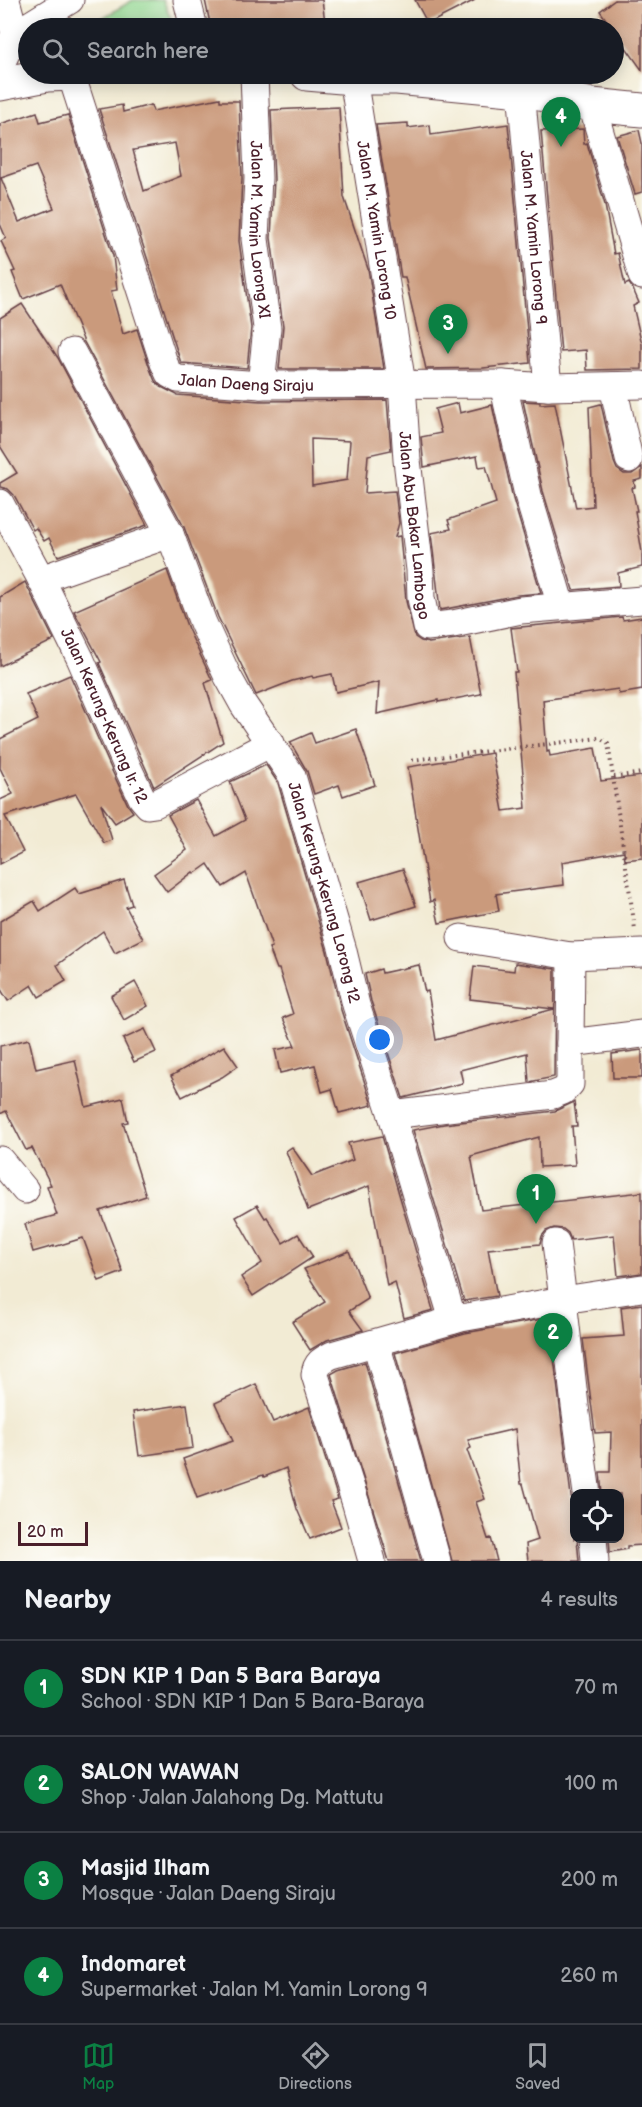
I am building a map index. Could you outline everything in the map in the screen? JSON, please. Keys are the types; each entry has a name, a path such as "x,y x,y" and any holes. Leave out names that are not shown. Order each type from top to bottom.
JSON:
{"street":[{"path":"6,0 15,34"},
{"path":"41,18 70,0"},
{"path":"187,0 192,18"},
{"path":"0,66 18,32"},
{"path":"0,84 18,81"},
{"name":"Jalan Daeng Siraju","path":"76,84 164,363 169,374 178,379 261,385 503,384 548,387 642,385"},
{"name":"Jalan M. Yamin Lorong XI","path":"254,84 258,178 255,239 267,328 261,385"},
{"name":"Jalan M. Yamin Lorong 10","path":"354,84 402,384"},
{"path":"459,84 521,90 592,105 642,110"},
{"name":"Jalan M. Yamin Lorong 9","path":"521,90 548,387"},
{"path":"592,105 642,276"},
{"name":"Jalan Kerung-Kerung Lorong 12","path":"72,352 170,534 203,623 228,677 243,704 292,776 342,948 356,1005 392,1115 453,1320"},
{"name":"Jalan Abu Bakar Lambogo","path":"402,384 421,598 427,627 521,610 642,600"},
{"path":"503,384 528,495 561,606"},
{"path":"613,386 629,459"},
{"name":"Jalan Kerung-Kerung lr. 12","path":"0,503 42,579 142,798 148,805 155,804 271,743"},
{"path":"42,579 170,534"},
{"path":"461,938 571,956 640,954"},
{"path":"392,1115 553,1095 563,1091 570,1084 571,956"},
{"path":"570,1043 642,1034"},
{"path":"0,1160 25,1190"},
{"path":"556,1243 586,1489"},
{"path":"372,1561 315,1375 316,1366 322,1360 453,1320 513,1307 642,1288"},
{"path":"376,1343 436,1561"},
{"path":"593,1543 595,1561"}],"path":[{"path":"412,760 599,738 608,743 622,849 640,954"},
{"path":"613,777 642,773"}],"green space":[{"path":"133,0 163,0 171,18 102,18"}],"building":[{"path":"205,0 322,0 324,18 209,18"},
{"path":"415,0 475,0 440,18 425,18"},
{"path":"615,0 642,0 642,70 624,45 624,18 605,18 600,11"},
{"path":"220,98 220,101 239,101 242,178 239,241 251,328 247,368 181,363 99,109 122,105 123,112 151,105 153,111","holes":["175,143 181,176 144,191 133,150"]},
{"path":"339,107 344,197 368,269 384,369 279,369 283,326 271,238 274,179 271,110"},
{"path":"37,112 40,122 68,115 113,256 117,290 111,291 123,334 137,329 150,369 155,381 161,387 177,395 260,401 387,400 391,450 368,455 365,493 395,491 399,523 395,537 400,536 406,601 415,637 429,643 470,637 481,694 438,702 438,700 377,714 379,682 336,692 332,674 292,681 256,695 218,617 184,527 84,342 60,284 23,299 12,272 15,271 1,241 6,238 0,224 0,124","holes":["36,166 54,208 19,222 1,178","311,439 350,441 347,480 312,486"]},
{"path":"408,123 408,128 430,125 431,135 508,124 530,363 483,368 426,369 405,277 401,277 376,125"},
{"path":"583,129 584,144 587,143 605,205 614,254 618,253 625,285 629,283 639,303 633,306 642,344 642,369 587,370 586,350 561,352 541,131"},
{"path":"639,130 642,143 642,192 635,194 617,136"},
{"path":"22,304 58,358 147,525 58,556 49,538 44,541 36,528 33,530 14,495 8,489 0,487 0,483 17,473 0,446 0,318"},
{"path":"523,401 540,402 540,404 555,403 576,508 593,506 589,407 601,404 617,469 624,474 632,474 642,467 642,479 634,481 635,487 632,488 637,511 635,511 642,552 642,567 618,573 619,586 573,590 543,491"},
{"path":"458,403 460,413 492,405 513,499 541,593 518,595 440,610 431,533 451,529 448,520 496,503 486,466 479,467 477,456 424,467 421,437 441,433 435,409"},
{"path":"167,570 188,629 212,680 205,683 223,742 154,787 99,663 101,662 74,611"},
{"path":"25,582 54,640 0,666 0,597"},
{"path":"622,617 623,620 642,617 642,690 619,694 618,689 543,700 547,752 549,751 550,756 595,748 601,781 642,776 642,858 625,860 624,851 562,862 564,885 496,894 499,911 439,923 434,900 430,902 408,767 492,753 503,811 526,808 514,672 517,672 511,628"},
{"path":"70,675 113,773 133,812 115,823 101,804 112,840 104,843 76,794 5,816 23,852 0,864 0,800 13,794 0,768 0,739 38,720 26,694"},
{"path":"356,729 375,785 343,796 339,785 314,794 307,771 290,742 311,733 315,743"},
{"path":"266,765 278,783 327,951 341,1010 372,1105 339,1113 332,1089 322,1092 315,1065 280,1073 275,1050 295,1046 283,1018 293,1014 279,969 277,969 269,948 272,947 246,873 223,887 208,864 194,874 193,872 167,892 154,874 187,850 168,815 196,800 216,836 245,820 230,782"},
{"path":"403,869 416,906 371,920 359,882"},
{"path":"124,880 132,905 126,907 143,939 115,953 103,931 57,965 66,981 39,997 32,985 8,1001 0,988 0,921 34,901 40,911 75,888 79,894"},
{"path":"515,963 555,969 554,1077 529,1082 527,1053 460,1070 463,1083 403,1098 371,1001 365,974 381,969 382,973 419,965 425,992 428,991 436,1040 554,1009 470,999 474,966 514,971"},
{"path":"135,982 148,1006 124,1020 111,996"},
{"path":"145,1029 156,1052 134,1062 123,1039"},
{"path":"29,1039 36,1069 75,1060 86,1107 123,1098 128,1122 123,1123 146,1196 100,1211 123,1272 99,1281 83,1238 33,1252 25,1224 57,1215 47,1186 51,1185 32,1148 26,1150 6,1111 0,1114 0,1046"},
{"path":"224,1046 238,1066 222,1077 182,1097 171,1076"},
{"path":"642,1050 642,1078 613,1078 612,1054"},
{"path":"574,1102 577,1126 572,1126 575,1165 540,1167 539,1137 471,1156 481,1210 642,1192 642,1273 618,1276 614,1235 571,1240 563,1229 554,1228 546,1231 540,1244 488,1249 497,1296 464,1301 413,1130 444,1124 555,1111"},
{"path":"382,1136 433,1310 404,1318 395,1282 387,1286 369,1186 308,1210 286,1151 292,1147 312,1176 353,1160 348,1143"},
{"path":"257,1205 283,1243 298,1234 313,1257 253,1296 241,1277 262,1263 236,1217"},
{"path":"349,1251 368,1299 349,1311 363,1330 327,1340 310,1350 292,1322 325,1302 304,1269"},
{"path":"642,1304 642,1545 627,1546 627,1549 610,1552 609,1543 624,1543 624,1489 602,1489 600,1472 610,1472 611,1432 595,1433 583,1339 624,1336 621,1307"},
{"path":"549,1318 570,1489 570,1543 577,1543 579,1561 528,1561 526,1544 538,1540 523,1484 521,1484 515,1429 468,1440 471,1448 467,1450 485,1499 476,1502 488,1539 491,1538 497,1561 452,1561 395,1353 465,1333"},
{"path":"365,1362 421,1561 389,1561 331,1374"},
{"path":"256,1384 273,1422 309,1407 338,1499 331,1501 341,1527 310,1539 297,1509 286,1468 197,1498 183,1459 233,1441 215,1403"},
{"path":"187,1404 193,1448 139,1456 133,1412"}],"place":[{"name":"Indomaret","path":"561,147"},
{"name":"Masjid Ilham","path":"448,354"},
{"name":"SDN KIP 1 Dan 5 Bara Baraya","path":"536,1224"},
{"name":"SALON WAWAN","path":"553,1363"}]}
